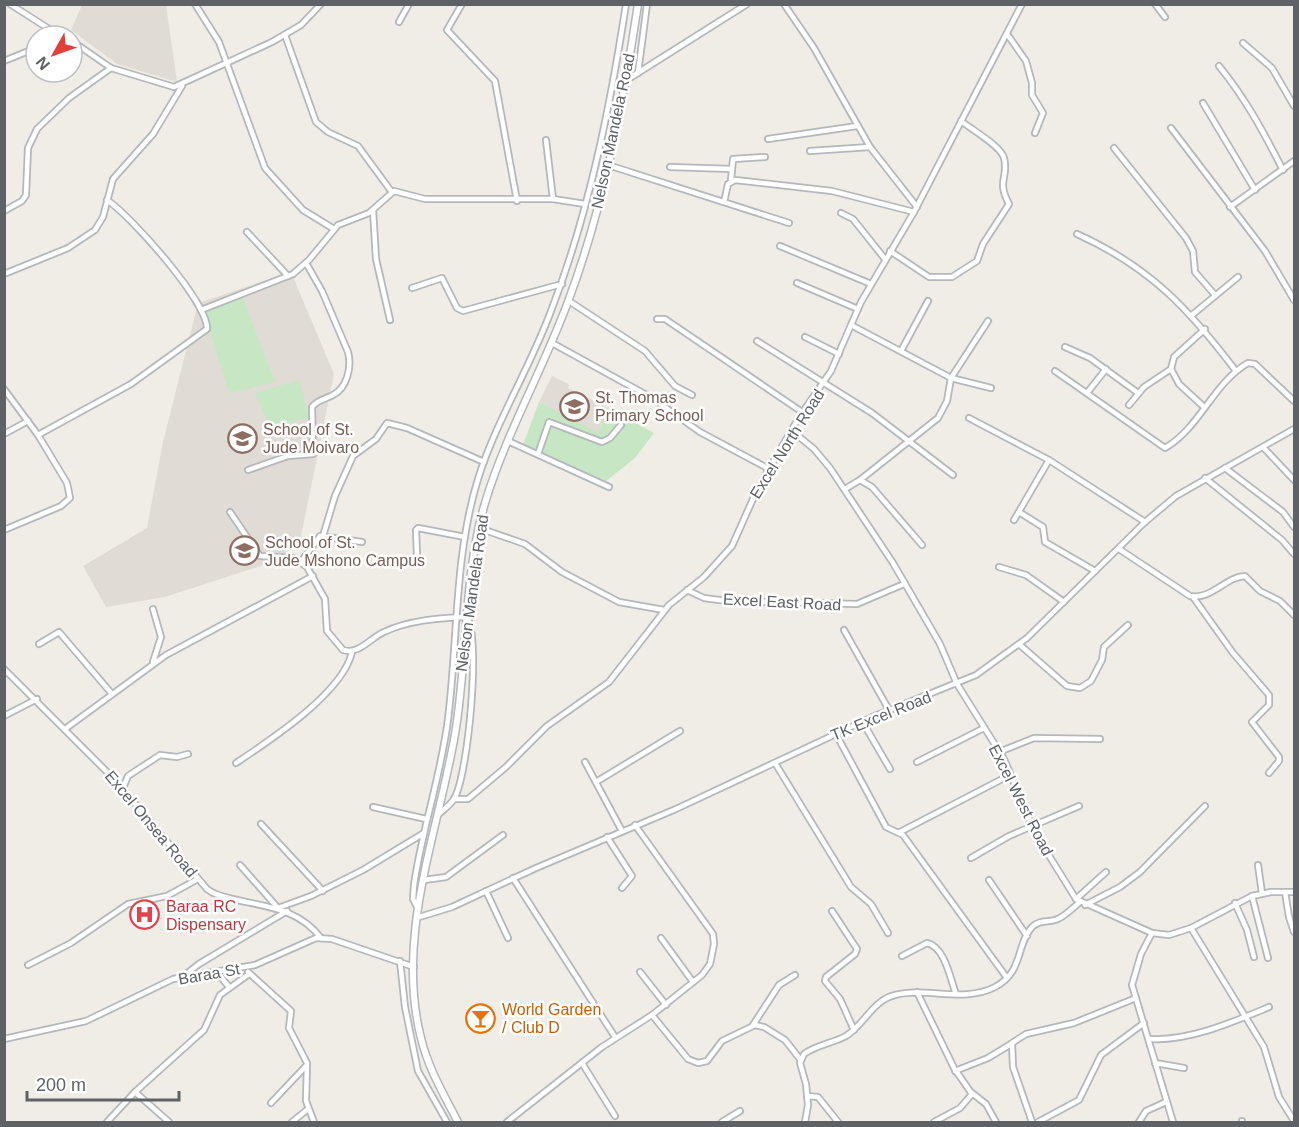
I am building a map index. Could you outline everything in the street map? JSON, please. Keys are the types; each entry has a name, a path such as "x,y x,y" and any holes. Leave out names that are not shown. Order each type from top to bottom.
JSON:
{"main road":[{"name":"Nelson Mandela Road","path":"458,1122 434,1074 420,1036 414,967 416,918 455,731 478,528 491,484 552,343 592,229 608,165 638,4"}],"street":[{"path":"10,4 41,24"},
{"path":"195,4 215,35 264,168 281,182 303,210 334,229"},
{"path":"399,22 409,4"},
{"path":"462,4 447,30 495,81 517,201"},
{"path":"418,909 413,899 414,885 423,833 445,739 465,537 484,462 562,284 603,134 626,4"},
{"path":"638,73 647,4"},
{"path":"625,81 747,4"},
{"path":"784,4 814,48 870,147 916,209"},
{"name":"Excel North Road","path":"454,799 468,799 506,767 547,726 609,682 664,610 705,577 732,546 768,469 802,412 825,382 870,284 916,209 1022,4"},
{"path":"1155,4 1165,17"},
{"path":"84,49 111,68 169,86 183,84 285,35 301,25 318,5"},
{"path":"1007,34 1023,55 1032,83 1032,95 1042,113 1035,133"},
{"path":"285,35 316,122 328,132 358,146 392,191 425,199 553,200 585,204"},
{"path":"1243,43 1272,68 1294,106"},
{"path":"4,61 24,53"},
{"path":"1219,66 1252,111 1283,170"},
{"path":"4,212 22,201 26,195 28,148 37,129 69,98 111,68"},
{"path":"4,274 56,254 85,239 101,222 113,179 153,134 171,99 183,84"},
{"path":"1203,103 1255,190"},
{"path":"890,251 930,278 952,277 979,259 983,244 1009,204 1002,190 1005,160 998,149 961,121"},
{"path":"768,139 857,126"},
{"path":"1172,128 1265,251 1294,300"},
{"path":"546,140 553,200"},
{"path":"810,151 870,147"},
{"path":"1114,148 1186,238 1193,250 1195,272 1215,295"},
{"path":"724,202 731,180 732,160 765,157"},
{"path":"1230,207 1294,162"},
{"path":"608,165 789,223"},
{"path":"670,167 732,169"},
{"path":"731,180 831,191 916,209"},
{"path":"201,310 288,276 306,263 341,223 359,218 373,210 392,191"},
{"path":"38,435 125,387 204,332 207,325 201,310 146,236 128,216 107,200"},
{"path":"373,210 378,269 390,320"},
{"path":"841,213 852,219 885,259"},
{"path":"247,232 288,276"},
{"path":"1077,234 1116,252 1136,266 1192,315 1236,371"},
{"path":"780,246 870,284"},
{"path":"248,470 288,456 312,454 312,407 316,402 335,394 346,381 350,361 348,352 306,263"},
{"path":"1192,315 1238,277"},
{"path":"412,288 441,278 457,308 463,311 562,284"},
{"path":"797,283 858,309"},
{"path":"901,351 928,300"},
{"path":"568,301 645,351 666,372 675,386 692,395"},
{"path":"657,319 665,319 802,412"},
{"path":"845,489 911,441 940,415 947,398 951,378 988,321"},
{"path":"851,325 951,378 992,388"},
{"path":"1129,405 1138,393 1171,369 1174,357 1205,329"},
{"path":"805,337 838,354"},
{"path":"756,341 825,382 911,441 952,475"},
{"path":"552,343 652,398 699,432 768,469"},
{"path":"1065,346 1079,351 1138,393"},
{"path":"1055,371 1165,448 1185,431 1236,371 1248,363 1255,364 1294,401"},
{"path":"1087,393 1106,369"},
{"path":"1171,369 1179,384 1204,407"},
{"path":"4,389 38,435 68,483 70,498 65,504 4,530"},
{"path":"969,418 1049,460 1145,522"},
{"path":"4,434 28,421"},
{"path":"538,454 549,422 602,442 610,438 621,425"},
{"path":"322,536 331,507 353,456 376,439 387,423 407,428 484,462"},
{"name":"TK Excel Road","path":"416,918 439,913 775,763 862,721 957,684 998,662 1020,645 1145,522 1176,496 1294,429"},
{"path":"792,431 821,457 845,489 936,637 957,684"},
{"path":"508,441 609,487"},
{"path":"1263,447 1294,480"},
{"path":"1014,520 1049,460"},
{"path":"1225,468 1283,512 1294,527"},
{"path":"1205,478 1282,540 1294,554"},
{"path":"860,480 872,487 922,545"},
{"path":"230,512 260,556 291,558 301,562 313,576 325,598 327,631 343,650 352,652"},
{"path":"1018,512 1042,526 1045,542 1095,571"},
{"path":"417,555 416,530 418,528 465,537"},
{"path":"478,528 525,544 562,572 620,602 664,610"},
{"path":"301,562 316,539 322,536 362,542"},
{"path":"1119,549 1192,597 1233,653 1269,695 1270,703 1252,722 1279,757 1269,773"},
{"path":"999,567 1026,575 1064,602"},
{"path":"65,729 152,664 313,576"},
{"path":"1192,597 1203,596 1234,579 1245,576 1260,591 1280,601 1294,615"},
{"name":"Excel East Road","path":"687,590 704,598 727,601 822,601 849,605 857,604 904,584"},
{"path":"152,664 161,637 153,609"},
{"path":"236,763 313,706 344,669 352,652 385,631 405,624 467,617 473,630 472,696 459,784 454,799 439,814"},
{"path":"1020,645 1067,686 1080,688 1091,681 1102,660 1104,647 1128,625"},
{"path":"844,630 889,710"},
{"path":"39,644 59,632 112,694"},
{"name":"Excel Onsea Road","path":"4,669 37,699 123,788 196,880 214,894 287,911 307,924 321,938"},
{"name":"Excel West Road","path":"957,684 999,752 1031,826 1080,902"},
{"path":"4,716 37,699"},
{"path":"862,721 890,769"},
{"path":"917,762 984,728"},
{"path":"596,782 680,730"},
{"path":"836,734 886,827 900,832 1007,978"},
{"path":"999,752 1034,738 1100,739"},
{"path":"123,788 128,776 160,755 177,757 188,754"},
{"path":"585,762 622,831"},
{"path":"775,763 851,886 871,904 888,933"},
{"path":"900,832 1010,775"},
{"path":"971,858 1031,826 1079,806"},
{"path":"1080,902 1120,887 1140,872 1205,806"},
{"path":"372,807 426,819"},
{"path":"261,824 323,891"},
{"path":"507,1122 615,1037 666,1005 710,964 714,944 713,934 635,825"},
{"path":"240,865 278,908 323,891 363,870 423,833"},
{"path":"424,880 446,877 503,835"},
{"path":"607,837 632,876 622,888"},
{"path":"1258,865 1262,893"},
{"path":"800,1059 807,1051 843,1037 854,1030 889,997 917,992 971,994 992,989 1007,978 1014,969 1027,936 1038,922 1060,918 1080,902 1107,872"},
{"path":"513,878 615,1037"},
{"path":"28,965 71,944 128,904 167,896 196,880"},
{"path":"989,880 1027,936"},
{"path":"486,891 508,938"},
{"path":"1285,892 1294,932"},
{"path":"1080,902 1152,933 1169,935 1191,928 1252,896 1262,893 1294,892"},
{"path":"1252,896 1268,957"},
{"path":"1235,903 1247,930 1254,957"},
{"path":"185,976 199,964 287,911"},
{"path":"832,911 857,949 855,954 826,977 825,981 840,999 854,1030"},
{"path":"1191,928 1267,1053 1272,1079 1283,1105 1294,1121"},
{"path":"1152,933 1135,969 1132,985 1173,1122"},
{"path":"321,938 341,942 414,967"},
{"name":"Baraa St","path":"4,1039 86,1021 185,976 247,967 321,938"},
{"path":"661,938 693,982"},
{"path":"902,956 921,945 933,945 944,962 956,994"},
{"path":"400,962 405,1007 418,1071 447,1122"},
{"path":"247,967 249,974 290,1009 289,1028 307,1065 308,1109 314,1122"},
{"path":"216,971 229,987"},
{"path":"640,972 666,1005"},
{"path":"107,1122 135,1092 200,1034 208,1022 218,997 249,974"},
{"path":"753,1026 779,985 795,975"},
{"path":"917,992 955,1071 971,1092 986,1104 996,1122"},
{"path":"955,1071 988,1058 1026,1034 1074,1023 1136,998"},
{"path":"1150,1039 1187,1034 1245,1017 1269,1007"},
{"path":"652,1015 688,1059 698,1063 709,1059 722,1041 753,1026 764,1027 785,1040 800,1059 807,1096 805,1122"},
{"path":"1038,1122 1079,1100 1101,1055 1144,1023"},
{"path":"1011,1044 1014,1071 1032,1122"},
{"path":"582,1063 615,1116"},
{"path":"1155,1063 1184,1068"},
{"path":"271,1103 307,1065"},
{"path":"135,1092 169,1122"},
{"path":"934,1122 960,1108 972,1096 971,1092"},
{"path":"807,1096 816,1096 838,1122"},
{"path":"1139,1122 1146,1112 1166,1102"},
{"path":"292,1122 308,1109"},
{"path":"722,1122 740,1111"}],"shaded area":[{"path":"82,5 166,5 177,82 117,64 84,40 84,24 74,24"},
{"name":"School of St. Jude Moivaro","path":"291,272 334,374 299,546 261,566 165,597 106,607 83,566 147,528 163,442 198,303"},
{"name":"St. Thomas Primary School","path":"552,376 569,384 568,388 610,409 598,433 539,402"}],"green space":[{"path":"241,293 275,382 229,393 203,309"},
{"path":"299,380 310,418 270,426 255,393"},
{"path":"539,402 598,432 610,409 654,433 635,458 606,481 523,445"}],"place":[{"name":"St. Thomas Primary School","path":"574,406"},
{"name":"School of St. Jude Moivaro","path":"242,438"},
{"name":"School of St. Jude Mshono Campus","path":"244,551"},
{"name":"Baraa RC Dispensary","path":"145,915"},
{"name":"World Garden / Club D","path":"481,1018"}]}
